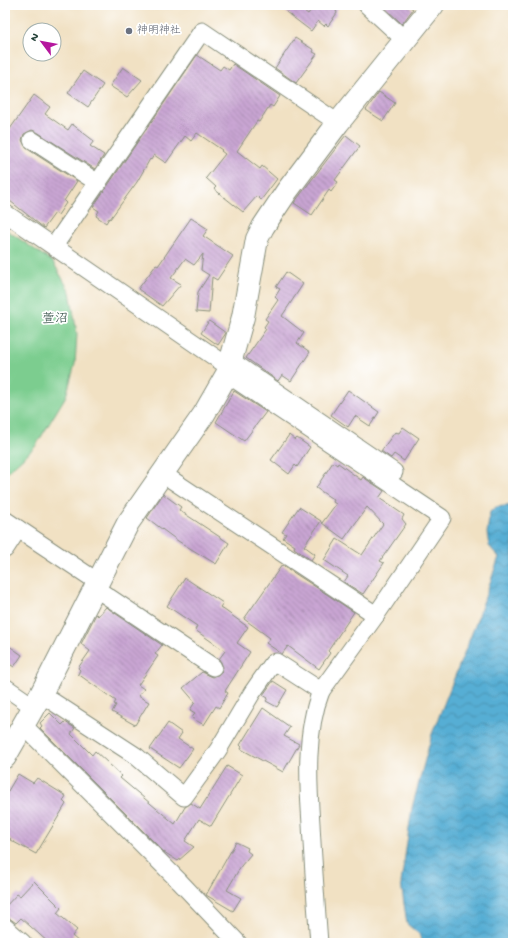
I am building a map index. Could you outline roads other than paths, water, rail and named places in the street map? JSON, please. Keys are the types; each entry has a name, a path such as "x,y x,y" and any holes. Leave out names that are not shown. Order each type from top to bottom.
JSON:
{"street":[{"path":"367,5 405,40"},
{"path":"5,757 38,700 128,523 204,414 229,367 243,317 257,239 263,227 286,191 338,123 433,5"},
{"path":"54,246 202,31 338,123"},
{"path":"32,140 98,183"},
{"path":"5,213 376,467 442,518 376,615 321,691 314,709 310,746 309,793 319,943"},
{"path":"163,474 376,615"},
{"path":"5,550 12,525 213,666"},
{"path":"5,687 38,700 136,756 184,797 218,750 252,693 273,662 276,662 321,691"},
{"path":"24,726 186,887 238,943"},
{"path":"5,927 23,943"}],"water":[{"path":"513,505 513,943 422,943 419,934 407,924 401,883 412,808 432,734 476,623 499,557 489,546 487,533 490,512 496,507"}],"place":[{"name":"神明神社","path":"129,31"}],"district":[{"name":"萱沼","path":"55,319"}]}
